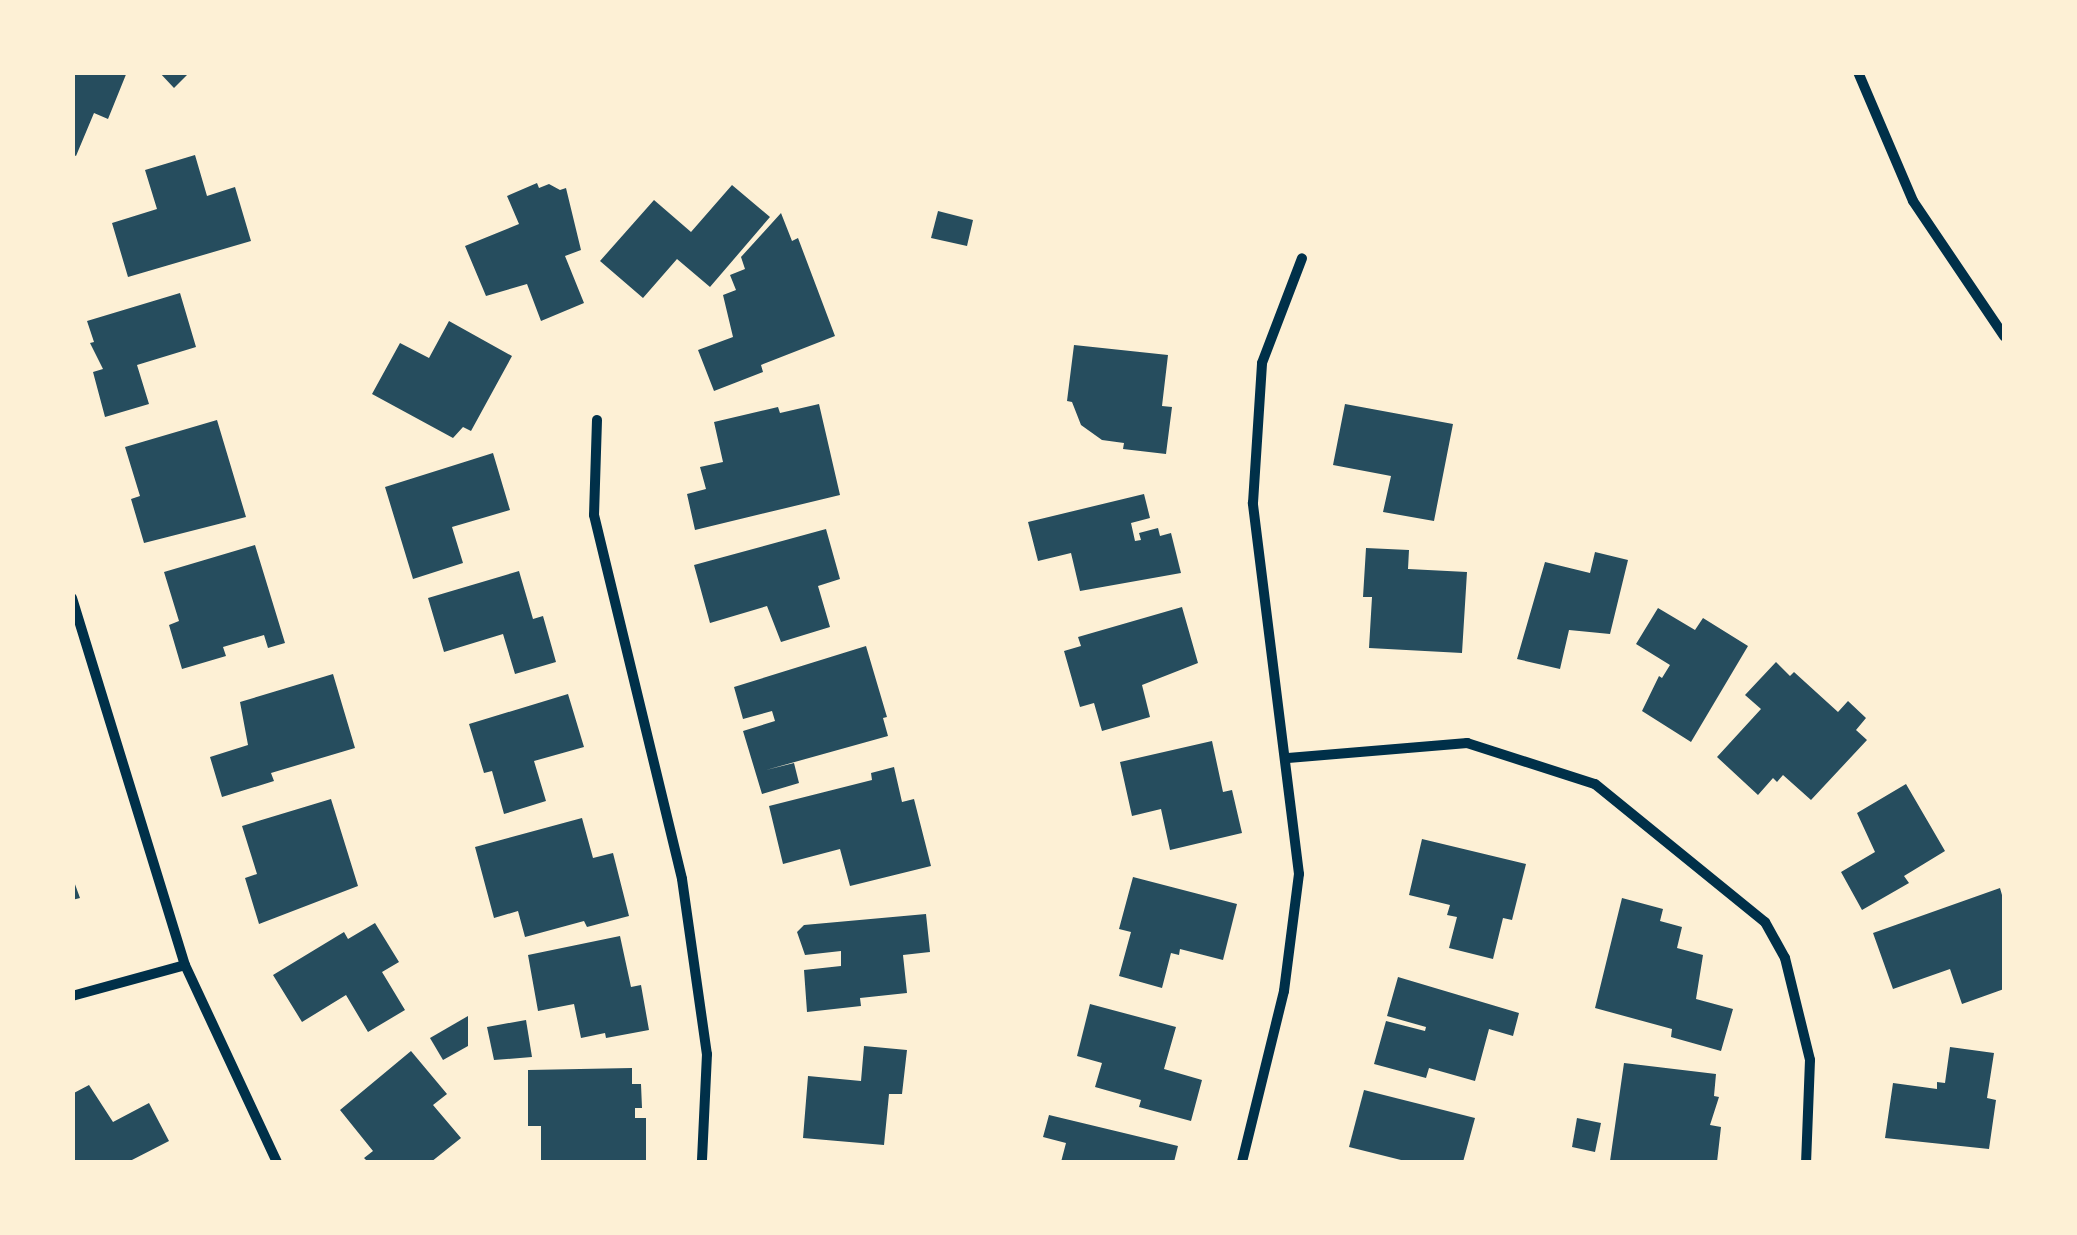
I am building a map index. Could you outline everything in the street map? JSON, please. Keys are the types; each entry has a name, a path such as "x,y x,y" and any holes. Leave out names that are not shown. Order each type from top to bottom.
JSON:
{"street":[{"path":"1858,72 1913,201 2004,336"},
{"path":"1242,1162 1284,992 1299,874 1288,758 1253,503 1262,363 1302,258"},
{"path":"598,420 594,515 682,879 707,1054 702,1162"},
{"path":"72,598 185,965 277,1162"},
{"path":"1288,758 1467,742 1595,784 1765,922 1785,958 1810,1060 1806,1162"},
{"path":"72,996 185,965"}],"building":[{"path":"72,72 127,72 108,119 94,113 76,156 72,154"},
{"path":"159,72 190,72 174,88"},
{"path":"195,155 207,196 235,187 251,241 128,277 112,223 157,209 145,170"},
{"path":"537,183 539,188 549,184 560,190 566,188 581,250 565,256 584,303 541,321 527,284 486,296 465,246 519,224 507,196"},
{"path":"732,185 770,217 710,287 677,259 643,298 600,261 654,200 691,232"},
{"path":"938,211 973,220 967,246 931,238"},
{"path":"781,213 792,241 798,238 835,336 761,365 763,372 714,391 698,350 733,337 723,295 736,290 730,275 745,269 741,257"},
{"path":"180,293 196,347 137,365 149,404 105,417 93,372 103,369 90,343 94,342 87,321"},
{"path":"449,321 512,356 471,431 463,427 453,438 372,394 400,343 429,358"},
{"path":"1074,345 1168,355 1162,406 1172,407 1166,454 1123,449 1124,443 1102,440 1081,425 1072,402 1067,401"},
{"path":"819,404 840,495 695,530 687,494 706,489 700,467 723,462 714,422 778,407 780,413"},
{"path":"1345,404 1453,424 1434,521 1383,512 1391,476 1333,465"},
{"path":"217,420 246,517 144,543 131,499 140,496 125,447"},
{"path":"493,453 510,510 452,527 463,563 413,579 385,487"},
{"path":"1144,494 1150,518 1131,523 1135,541 1141,540 1139,533 1158,528 1160,536 1171,533 1181,573 1080,591 1071,553 1038,561 1028,522"},
{"path":"826,529 840,579 818,586 830,627 781,642 767,606 710,623 694,565"},
{"path":"255,545 285,643 268,648 264,635 223,647 226,656 182,669 169,625 179,621 164,572"},
{"path":"1366,548 1409,550 1408,569 1467,572 1462,653 1369,648 1372,597 1363,597"},
{"path":"1595,552 1628,560 1610,634 1569,630 1560,669 1517,659 1545,562 1590,573"},
{"path":"519,571 533,619 543,616 556,662 515,674 503,634 444,652 428,598"},
{"path":"1182,607 1198,663 1142,685 1150,717 1102,731 1094,703 1080,707 1064,651 1081,646 1078,637"},
{"path":"1658,608 1695,630 1703,618 1748,646 1691,742 1642,711 1659,676 1662,678 1670,665 1636,644"},
{"path":"866,646 887,717 883,718 888,736 766,770 794,763 799,783 762,794 743,731 775,721 772,711 743,719 734,687"},
{"path":"1776,662 1790,676 1794,672 1838,712 1848,701 1866,718 1856,730 1867,740 1811,800 1783,775 1777,782 1773,778 1758,795 1717,757 1761,709 1745,695"},
{"path":"333,674 355,748 271,773 274,781 222,797 210,757 248,745 240,702"},
{"path":"568,694 584,747 534,761 546,801 504,814 492,771 484,773 469,724"},
{"path":"1212,741 1223,792 1232,790 1242,833 1170,850 1161,809 1132,816 1120,762"},
{"path":"894,767 902,802 914,799 931,866 850,886 840,849 783,864 769,806 872,780 871,773"},
{"path":"1906,784 1945,851 1904,876 1909,883 1862,910 1841,872 1875,852 1857,813"},
{"path":"331,799 358,886 259,924 245,878 257,874 242,826"},
{"path":"582,818 593,858 613,853 629,916 587,927 584,921 525,937 518,911 494,918 475,847"},
{"path":"1422,839 1526,864 1512,920 1503,918 1493,959 1449,948 1457,917 1447,915 1450,905 1409,895"},
{"path":"72,876 80,898 72,900"},
{"path":"1133,877 1237,904 1223,960 1180,949 1179,955 1171,953 1162,988 1119,976 1131,932 1119,929"},
{"path":"2000,888 2004,902 2004,989 1962,1004 1950,969 1893,989 1873,933"},
{"path":"1622,898 1663,909 1660,921 1682,927 1677,948 1703,955 1696,999 1733,1009 1721,1051 1671,1037 1672,1029 1595,1008"},
{"path":"926,914 930,952 903,955 907,993 860,998 861,1006 807,1012 804,970 841,966 841,951 805,955 797,932 804,925"},
{"path":"375,923 399,962 382,972 405,1010 368,1032 346,995 302,1022 273,975 344,932 348,939"},
{"path":"620,936 631,987 641,985 649,1030 581,1038 574,1004 538,1011 528,955"},
{"path":"1398,977 1519,1013 1513,1036 1489,1029 1475,1081 1429,1068 1426,1078 1374,1064 1386,1021 1425,1031 1426,1027 1387,1016"},
{"path":"1090,1004 1176,1027 1164,1069 1202,1080 1191,1121 1139,1107 1141,1100 1095,1087 1102,1063 1077,1056"},
{"path":"468,1016 468,1046 443,1060 430,1038"},
{"path":"526,1020 532,1057 494,1060 487,1027"},
{"path":"864,1046 907,1050 902,1094 889,1094 884,1145 803,1138 808,1076 861,1081"},
{"path":"1950,1047 1994,1053 1987,1098 1996,1100 1989,1149 1885,1138 1893,1083 1937,1089 1937,1082 1945,1083"},
{"path":"411,1051 447,1094 433,1105 461,1138 431,1162 368,1162 364,1158 373,1151 340,1110"},
{"path":"1624,1063 1716,1074 1714,1096 1719,1097 1710,1125 1721,1127 1717,1162 1610,1161"},
{"path":"632,1068 632,1084 641,1084 642,1108 635,1108 635,1118 646,1118 646,1162 541,1161 541,1126 528,1126 528,1070"},
{"path":"89,1085 113,1122 149,1103 169,1141 128,1162 72,1162 72,1094"},
{"path":"1364,1090 1475,1118 1463,1162 1409,1162 1349,1147"},
{"path":"1049,1115 1178,1146 1174,1162 1061,1162 1066,1143 1043,1137"},
{"path":"1577,1118 1601,1123 1595,1152 1572,1147"}]}
